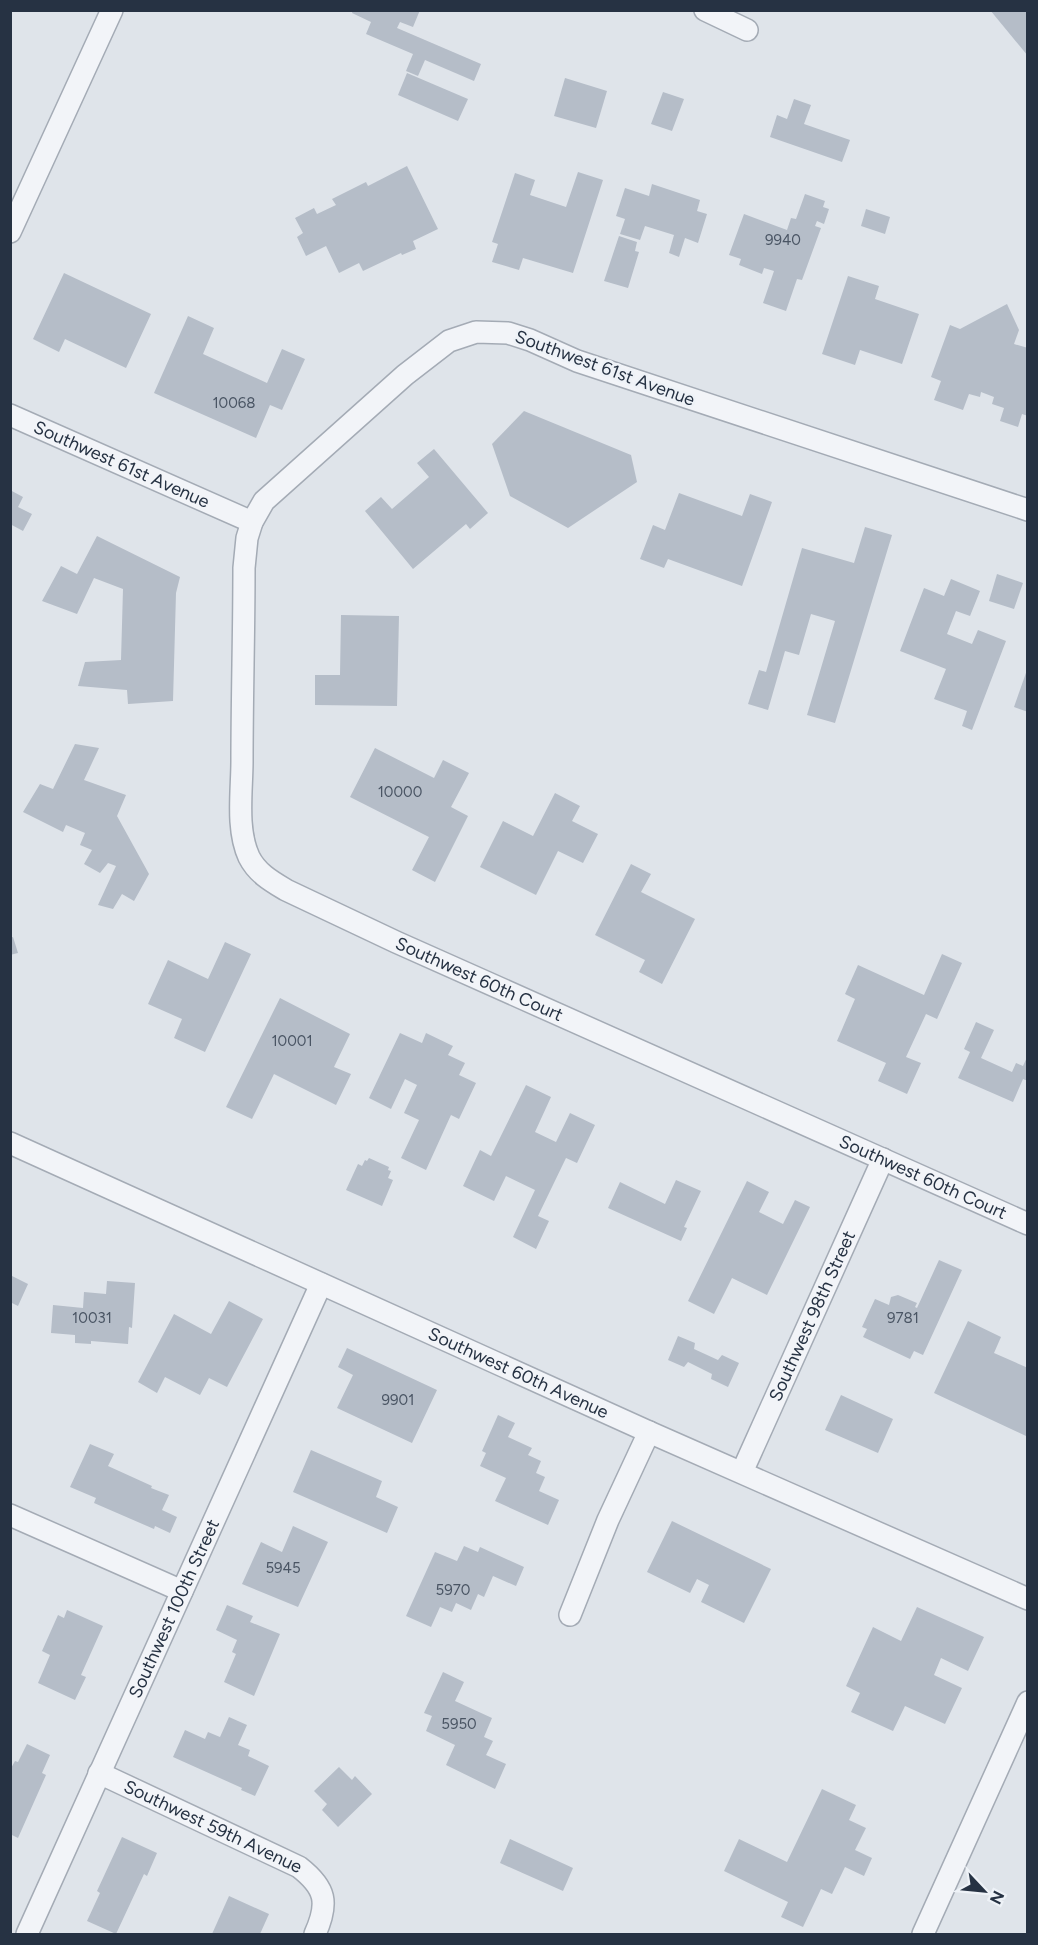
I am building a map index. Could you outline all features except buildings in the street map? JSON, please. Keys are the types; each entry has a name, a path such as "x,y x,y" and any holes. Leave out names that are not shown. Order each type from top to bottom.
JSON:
{"street":[{"path":"10,232 112,10"},
{"path":"705,10 747,30"},
{"name":"Southwest 61st Avenue","path":"10,415 252,522 258,509 271,494 405,375 449,341 483,331 508,333 577,361 1028,510"},
{"name":"Southwest 60th Court","path":"252,522 247,538 244,568 242,823 249,856 257,869 269,880 316,906 1028,1224"},
{"name":"Southwest 60th Avenue","path":"10,1143 649,1432 1028,1599"},
{"name":"Southwest 98th Street","path":"742,1472 883,1159"},
{"name":"Southwest 100th Street","path":"27,1935 321,1284"},
{"path":"570,1615 608,1520 649,1432"},
{"path":"10,1515 182,1591"},
{"path":"923,1935 1028,1702"},
{"name":"Southwest 59th Avenue","path":"99,1773 290,1862 308,1874 320,1887 324,1907 315,1935"}]}
